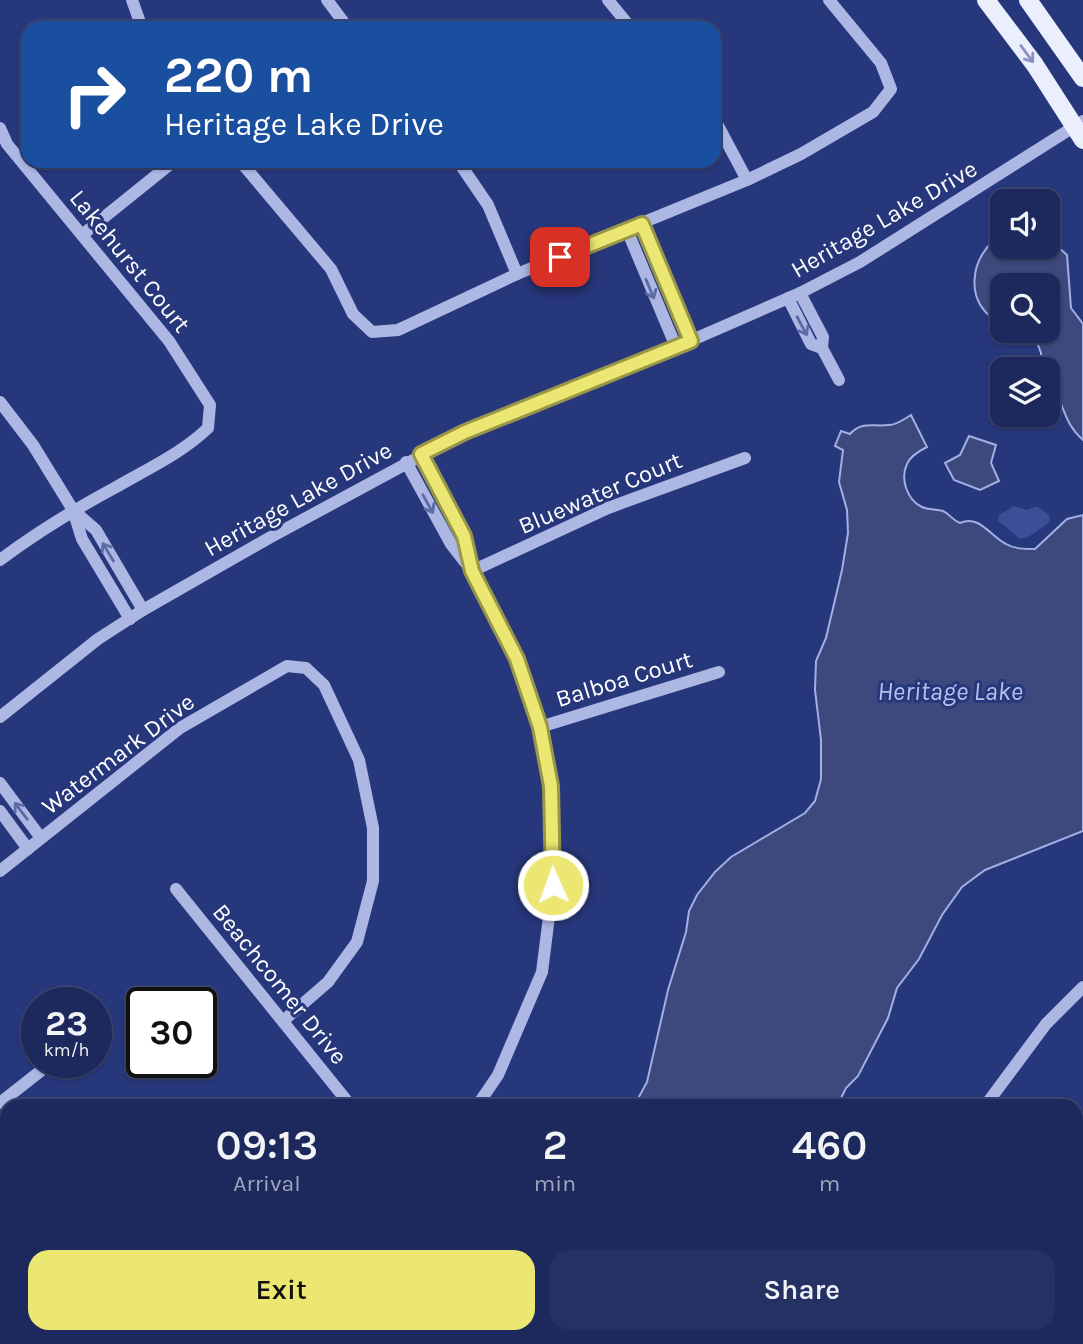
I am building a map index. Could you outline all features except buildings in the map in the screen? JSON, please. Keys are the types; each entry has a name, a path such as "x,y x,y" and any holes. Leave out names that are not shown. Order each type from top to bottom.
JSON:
{"main road":[{"path":"986,0 1080,129"},
{"path":"1028,0 1083,78"}],"street":[{"path":"132,0 140,21"},
{"path":"327,0 343,21"},
{"path":"608,0 625,21"},
{"path":"246,168 331,270 353,314 372,332 398,330 517,274 747,180 801,154 873,113 891,89 881,63 829,0"},
{"name":"Lakehurst Court","path":"0,128 7,144 21,161"},
{"name":"Heritage Lake Drive","path":"0,718 98,639 143,610 421,454 465,432 691,341 800,293 860,262 1080,129"},
{"path":"721,131 747,180"},
{"name":"Lakehurst Court","path":"27,168 169,341 210,405 208,428 190,445 73,510"},
{"path":"82,235 165,168"},
{"path":"463,168 488,205 517,274"},
{"path":"642,224 691,341"},
{"path":"627,230 676,347"},
{"path":"800,293 823,337 822,348 839,380"},
{"path":"788,298 811,344 822,348"},
{"path":"0,402 33,445 73,510 82,539 130,619"},
{"path":"421,454 464,536 472,571"},
{"name":"Bluewater Court","path":"472,571 608,508 745,458"},
{"path":"407,462 451,544 472,571 517,659 540,727 551,786 553,885 542,972 498,1075 482,1099"},
{"path":"0,560 73,510"},
{"path":"73,510 96,530 143,610"},
{"name":"Watermark Drive","path":"0,871 180,728 286,666 306,668 324,685 359,760 373,828 373,881 357,942 328,982 283,1021"},
{"name":"Balboa Court","path":"540,727 719,672"},
{"path":"0,783 41,838"},
{"path":"0,811 28,849"},
{"name":"Beachcomer Drive","path":"176,889 345,1099"},
{"path":"995,1099 1046,1024 1082,990"},
{"path":"5,1099 32,1078"}],"shaded area":[{"path":"1014,506 1027,510 1037,506 1049,515 1050,522 1028,537 1020,539 998,521 999,515"}],"water":[{"path":"990,244 990,259 1060,259 1060,249 1067,255 1071,308 1083,324 1083,440 1071,426 1060,401 1060,357 1041,357 1037,343 1060,343 1060,273 990,273 990,316 981,306 974,280 982,254"},
{"name":"Heritage Lake","path":"911,415 927,447 908,461 904,476 909,494 922,507 943,511 960,523 973,521 1006,544 1027,549 1035,549 1067,519 1083,515 1083,831 985,870 962,887 942,915 919,959 897,988 888,1018 858,1076 846,1088 840,1099 638,1099 647,1082 689,911 697,895 731,857 805,813 815,801 821,779 821,740 815,690 816,661 826,638 848,533 847,510 839,482 843,450 835,446 841,431 850,434 858,427 900,422"},
{"path":"969,436 996,445 991,463 999,481 980,490 954,480 945,463 960,455"}],"route":[{"path":"553,885 551,786 540,727 517,659 472,571 464,536 421,454 465,432 691,341 642,224 560,257"}]}
